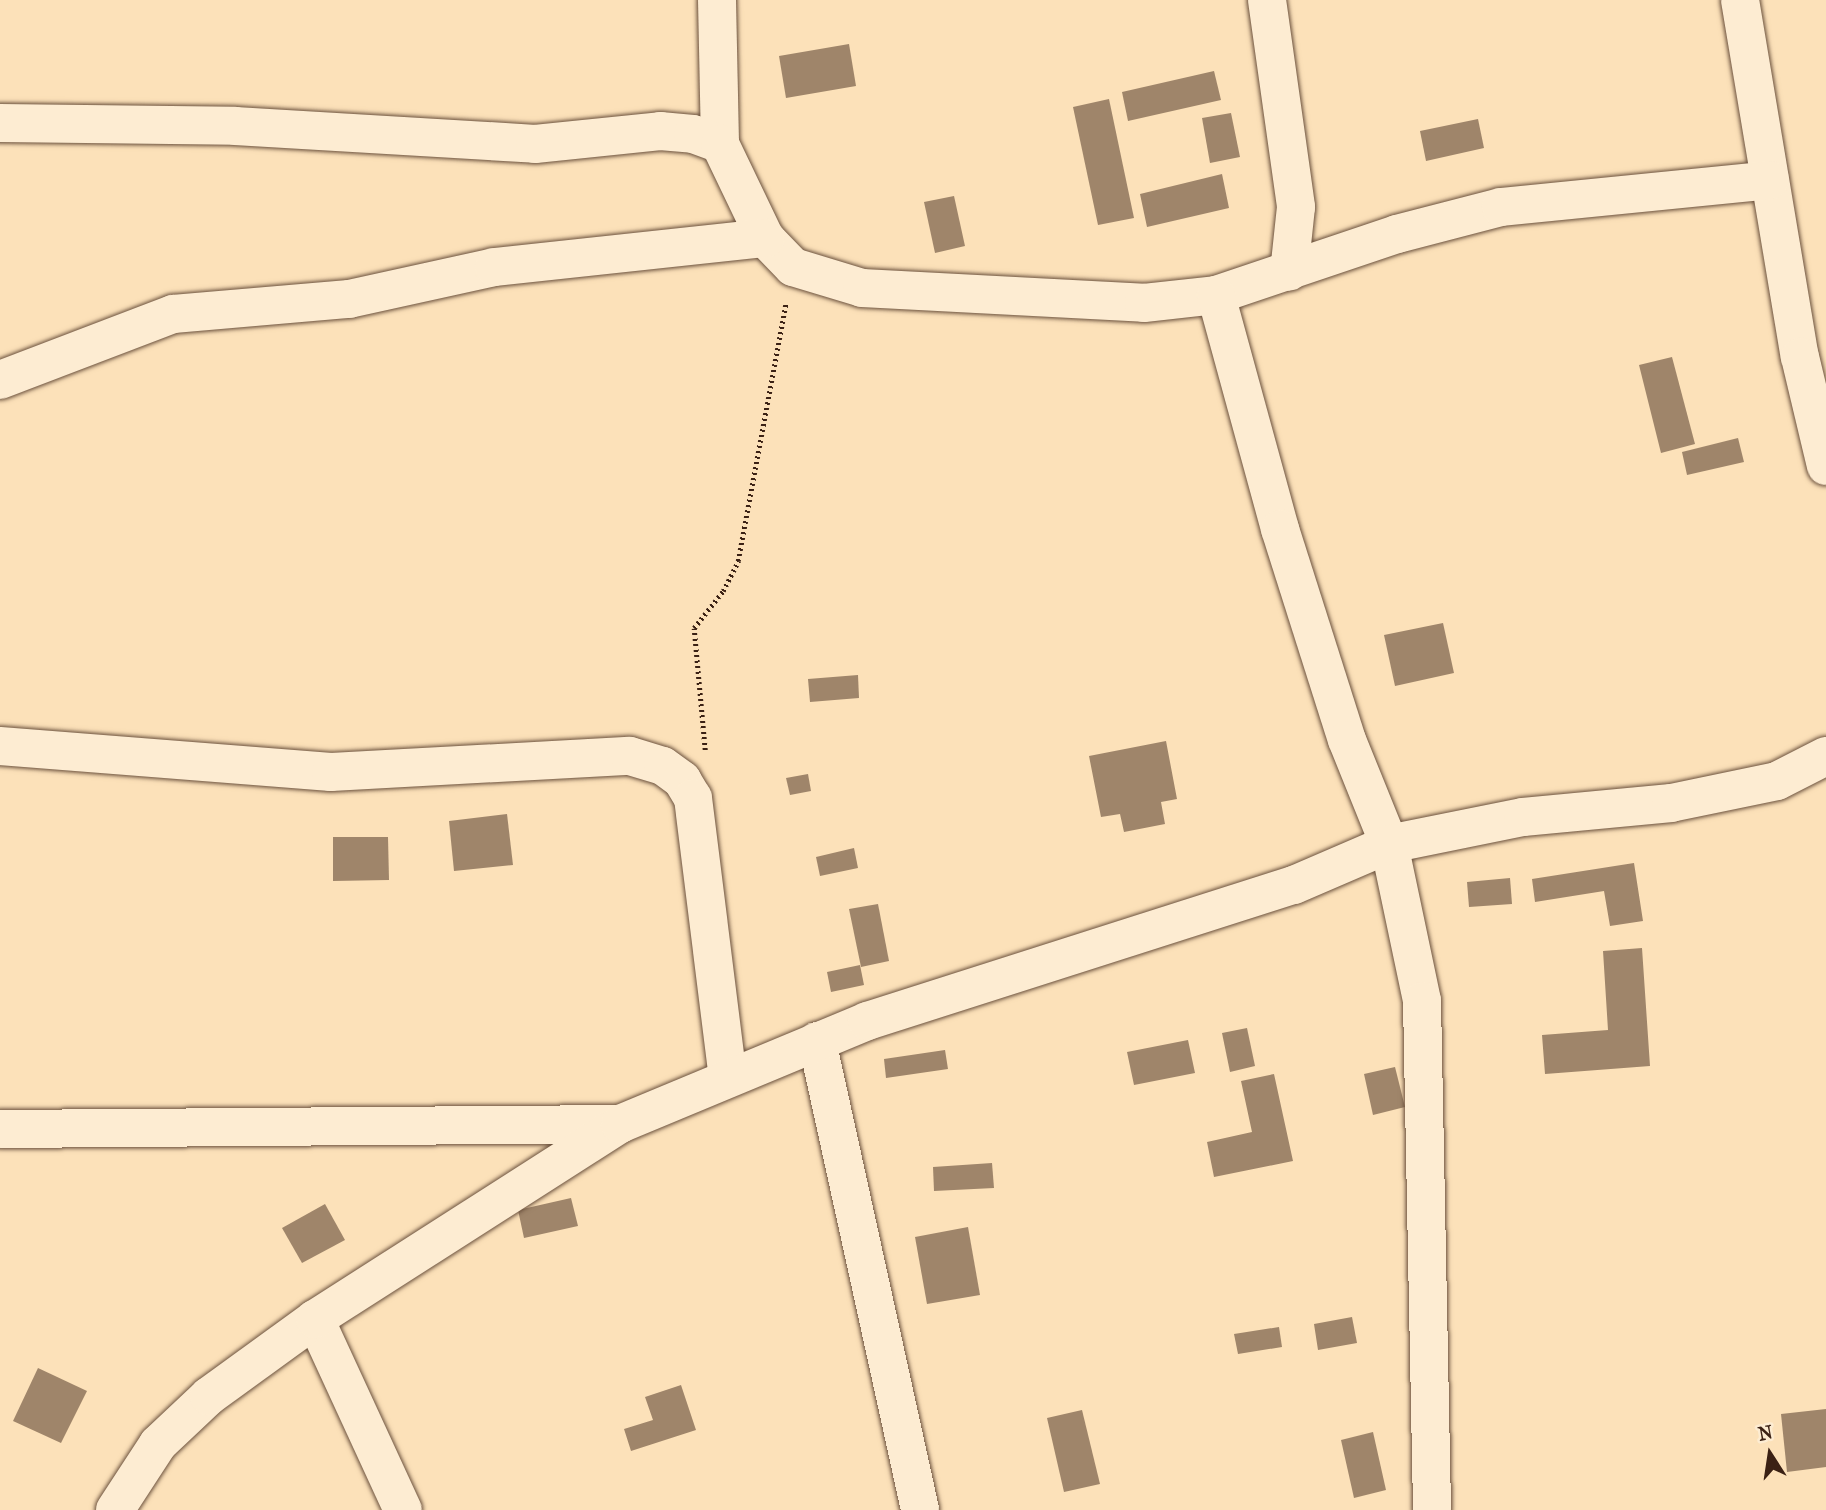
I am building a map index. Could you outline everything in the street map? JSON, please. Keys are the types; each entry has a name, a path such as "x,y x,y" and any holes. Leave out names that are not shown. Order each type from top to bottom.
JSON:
{"street":[{"path":"717,0 720,144 765,237 793,267 862,288 923,294 1144,303 1216,295 1398,234 1501,207 1770,180"},
{"path":"1267,0 1296,207 1289,272"},
{"path":"1740,0 1800,357 1826,466"},
{"path":"0,123 235,126 535,144 660,131 693,134 720,144"},
{"path":"0,380 173,314 349,299 494,267 765,237"},
{"path":"1216,295 1280,530 1347,740 1388,844 1422,1001 1432,1510"},
{"path":"0,747 331,772 630,755 663,766 682,780 693,798 728,1078"},
{"path":"116,1510 158,1444 209,1396 315,1319 620,1124 817,1041 1294,885 1388,844 1523,817 1671,803 1777,781 1826,756"},
{"path":"817,1041 920,1510"},
{"path":"0,1129 620,1124"},
{"path":"315,1319 403,1510"}],"path":[{"path":"693,798 705,745 694,628 723,591 738,562 793,267"}],"building":[{"path":"849,44 856,86 786,98 779,56"},
{"path":"1214,71 1221,100 1128,121 1122,92"},
{"path":"1109,99 1134,218 1098,225 1073,107"},
{"path":"1231,113 1240,157 1210,163 1202,118"},
{"path":"1478,119 1484,148 1426,161 1420,131"},
{"path":"1222,174 1229,208 1147,227 1140,194"},
{"path":"954,196 965,246 935,253 924,202"},
{"path":"1672,357 1695,444 1661,453 1639,365"},
{"path":"1738,438 1744,462 1687,475 1682,452"},
{"path":"1443,623 1454,673 1395,686 1384,635"},
{"path":"858,675 859,698 810,702 808,679"},
{"path":"1166,741 1177,799 1161,802 1165,824 1124,832 1120,814 1101,817 1089,756"},
{"path":"808,774 811,791 790,795 786,778"},
{"path":"507,814 513,865 454,871 449,821"},
{"path":"333,837 388,837 389,880 333,881"},
{"path":"854,848 858,868 820,876 816,857"},
{"path":"1634,863 1643,921 1610,926 1604,891 1535,902 1532,879"},
{"path":"1510,878 1512,904 1469,907 1467,882"},
{"path":"878,904 889,961 861,967 849,909"},
{"path":"1642,948 1650,1066 1545,1074 1542,1035 1608,1030 1603,951"},
{"path":"860,965 864,985 831,992 827,972"},
{"path":"1247,1028 1255,1066 1230,1072 1222,1033"},
{"path":"1188,1040 1195,1073 1134,1085 1127,1052"},
{"path":"945,1050 948,1069 886,1078 884,1059"},
{"path":"1395,1067 1405,1107 1373,1115 1364,1074"},
{"path":"1274,1074 1293,1161 1214,1177 1207,1142 1252,1132 1241,1081"},
{"path":"992,1163 994,1188 934,1191 933,1167"},
{"path":"571,1198 578,1226 524,1238 518,1210"},
{"path":"325,1204 345,1240 302,1263 282,1228"},
{"path":"968,1227 980,1295 927,1304 915,1237"},
{"path":"1352,1317 1357,1343 1318,1350 1314,1324"},
{"path":"1279,1327 1282,1347 1238,1354 1234,1334"},
{"path":"38,1368 87,1391 61,1443 13,1421"},
{"path":"681,1385 696,1430 631,1451 624,1429 653,1420 645,1397"},
{"path":"1826,1409 1826,1467 1787,1472 1781,1414"},
{"path":"1082,1410 1100,1484 1064,1492 1047,1418"},
{"path":"1373,1432 1386,1490 1354,1498 1341,1440"}]}
